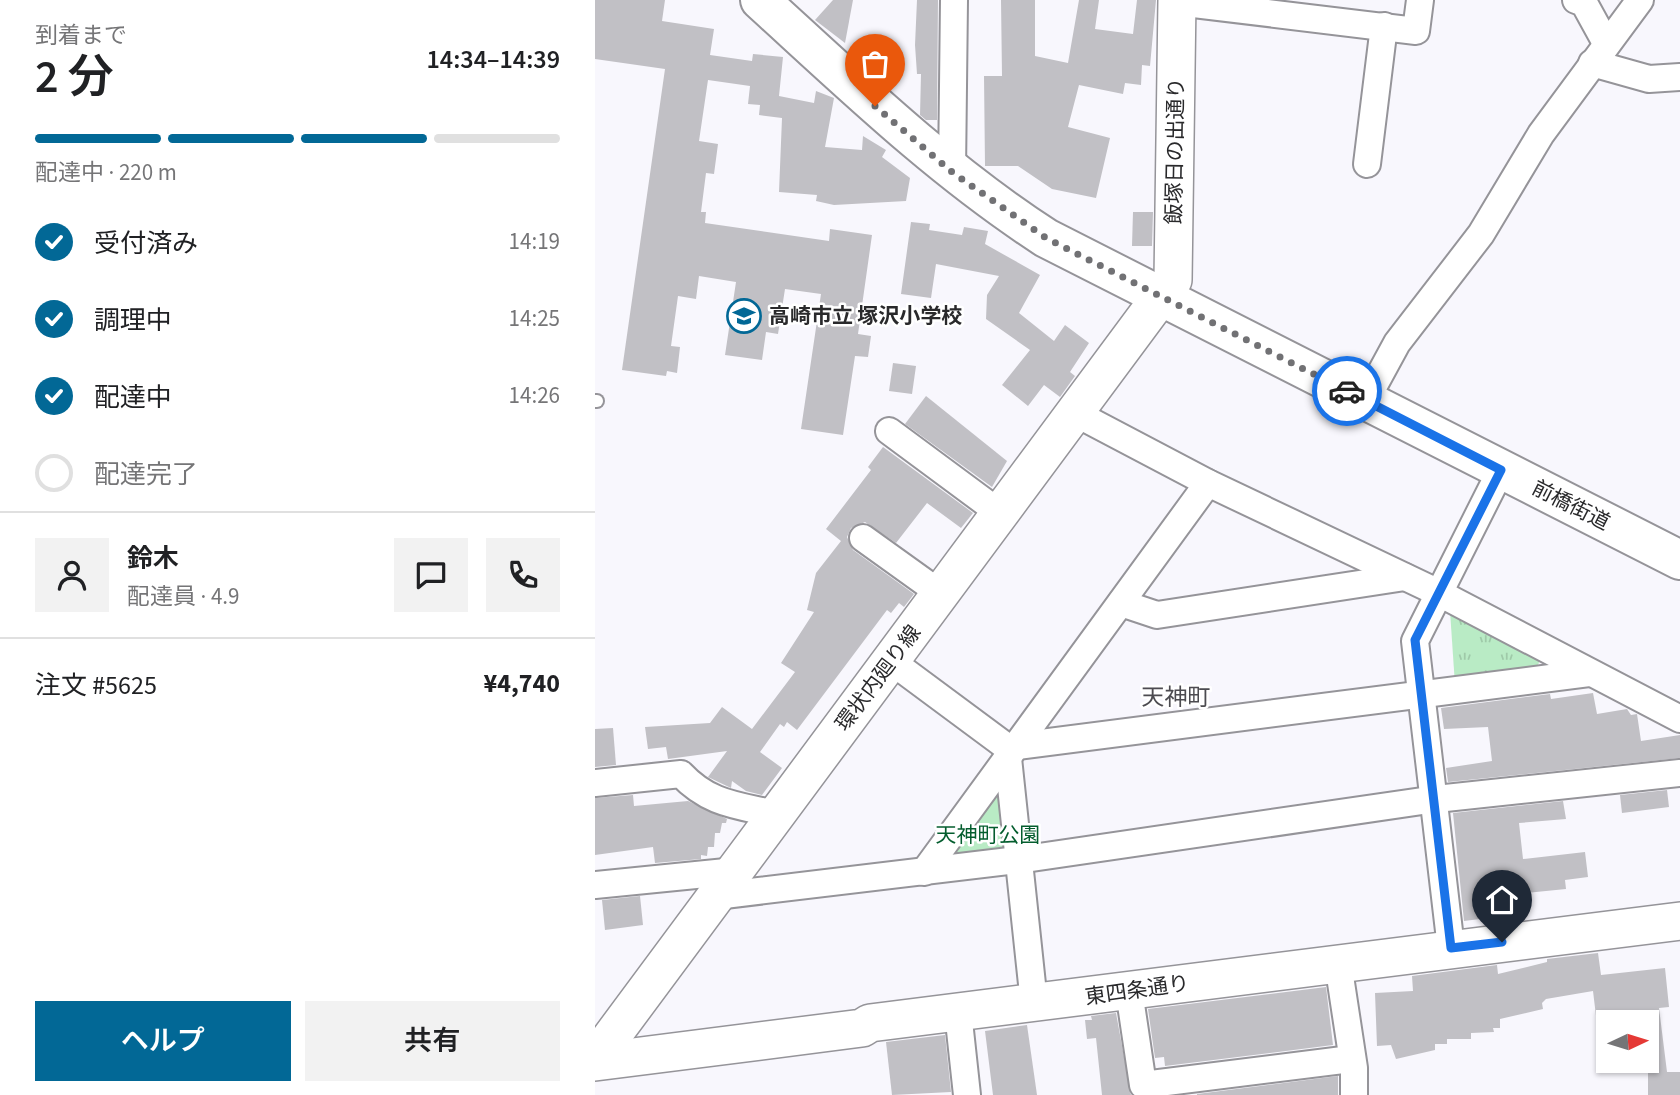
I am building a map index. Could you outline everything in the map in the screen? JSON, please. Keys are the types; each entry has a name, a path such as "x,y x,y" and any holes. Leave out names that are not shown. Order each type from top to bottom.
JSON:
{"main road":[{"name":"前橋街道","path":"760,0 952,172 1046,238 1680,560"}],"street":[{"path":"952,172 954,0"},
{"path":"1177,1 1416,31 1420,0"},
{"path":"1576,0 1584,3 1599,53 1649,79 1680,77"},
{"path":"1366,400 1397,343 1481,234 1541,134 1640,0"},
{"name":"飯塚日の出通り","path":"1161,298 1173,281 1177,1"},
{"path":"1367,164 1384,26"},
{"name":"環状内廻り線","path":"595,1061 775,814 1161,298"},
{"path":"1075,413 1208,483 1439,593 1680,719"},
{"path":"889,431 1001,514"},
{"path":"1451,948 1436,799 1420,695 1415,640 1501,470"},
{"path":"924,872 1208,483"},
{"path":"863,538 941,594"},
{"path":"1121,603 1157,615 1405,577"},
{"path":"891,661 1012,752 1589,673"},
{"path":"1012,752 1018,860 1034,1003"},
{"path":"595,885 726,883 924,872 1436,799 1680,773"},
{"path":"595,783 681,774 698,792 710,799 775,814"},
{"name":"東四条通り","path":"595,1061 1451,948 1680,921"},
{"path":"1338,963 1354,1095"},
{"path":"1129,990 1143,1085 1162,1089 1351,1059"},
{"path":"958,1013 967,1095"}],"green space":[{"path":"1450,611 1538,656 1539,663 1531,674 1455,685"},
{"name":"天神町公園","path":"1006,767 1015,857 934,867"}],"building":[{"path":"595,0 665,0 662,21 714,29 710,55 752,61 753,54 783,57 779,96 814,103 816,91 834,98 825,147 862,150 863,136 886,150 882,157 910,178 906,201 834,205 816,201 817,195 779,192 782,118 759,115 760,105 748,104 750,86 708,80 699,141 718,144 714,174 706,173 701,212 706,212 705,223 829,241 830,229 872,235 858,334 871,336 868,357 855,356 843,435 801,429 821,294 785,289 778,334 766,332 762,360 725,355 736,282 699,276 696,299 678,296 671,346 680,347 677,373 667,371 666,376 622,370 665,69 595,59"},
{"path":"833,0 853,0 845,43 815,20"},
{"path":"917,0 938,0 937,120 926,120 920,115 921,74 917,74 915,45"},
{"path":"1001,0 1035,0 1035,56 1068,63 1079,0 1099,0 1095,29 1133,34 1137,0 1156,0 1150,66 1142,65 1141,85 1125,83 1123,94 1079,85 1068,127 1110,138 1096,198 1052,189 1018,166 985,166 984,76 1002,76"},
{"path":"1133,212 1153,212 1152,246 1132,246"},
{"path":"911,222 930,224 929,230 962,235 964,227 988,231 985,244 1040,275 1019,313 1054,341 1065,325 1089,343 1070,372 1075,376 1060,397 1044,385 1028,406 1002,385 1030,350 986,319 987,295 999,276 936,264 931,298 901,294"},
{"path":"893,363 916,366 912,394 889,391"},
{"path":"926,396 1007,461 992,487 905,424"},
{"path":"883,447 973,513 961,528 927,503 896,543 865,522 851,528 847,537 853,550 914,594 904,607 899,603 891,613 887,610 797,730 787,722 784,727 780,724 760,752 782,768 762,795 746,791 732,781 731,788 708,777 727,751 668,759 666,747 648,749 645,727 710,723 722,707 752,729 795,672 781,663 814,612 807,610 816,573 841,541 826,529 871,470 868,467"},
{"path":"1593,693 1597,714 1627,709 1631,715 1637,714 1641,741 1680,735 1680,758 1448,782 1446,768 1492,761 1488,727 1444,729 1441,708 1550,694 1551,699"},
{"path":"613,728 616,765 595,767 595,729"},
{"path":"1667,790 1669,807 1622,813 1620,795"},
{"path":"633,795 634,806 688,801 727,819 726,823 722,823 720,833 715,833 714,847 708,847 707,856 701,855 701,859 655,863 653,847 595,855 595,798"},
{"path":"1563,801 1566,819 1519,823 1523,859 1585,852 1588,877 1565,880 1566,889 1526,893 1529,913 1464,921 1453,813"},
{"path":"640,896 643,925 605,930 602,900"},
{"path":"1598,953 1601,975 1665,968 1669,1007 1659,1008 1667,1072 1680,1072 1680,1095 1648,1095 1648,1073 1659,1073 1659,1010 1596,1010 1596,1016 1593,991 1546,999 1542,1003 1543,1009 1500,1019 1500,1028 1493,1028 1494,1032 1471,1033 1471,1039 1447,1039 1447,1044 1435,1044 1435,1050 1396,1059 1391,1045 1377,1046 1375,993 1413,991 1412,976 1497,965 1498,974 1547,962 1547,959"},
{"path":"1326,987 1333,1045 1165,1066 1164,1057 1155,1058 1148,1009"},
{"path":"1116,1013 1131,1095 1102,1095 1096,1038 1087,1039 1085,1020 1092,1020 1091,1016"},
{"path":"1027,1025 1037,1095 993,1095 985,1031"},
{"path":"945,1035 951,1092 892,1095 886,1042"},
{"path":"1338,1076 1338,1095 1197,1095 1197,1094"}],"way so far":[{"path":"875,106 952,172 1046,238 1347,391"}],"place":[{"name":"高崎市立 塚沢小学校","path":"744,316"}],"district":[{"name":"天神町","path":"1176,697"}],"route":[{"path":"1347,391 1501,470 1415,640 1420,695 1436,799 1451,948 1502,942"}]}
